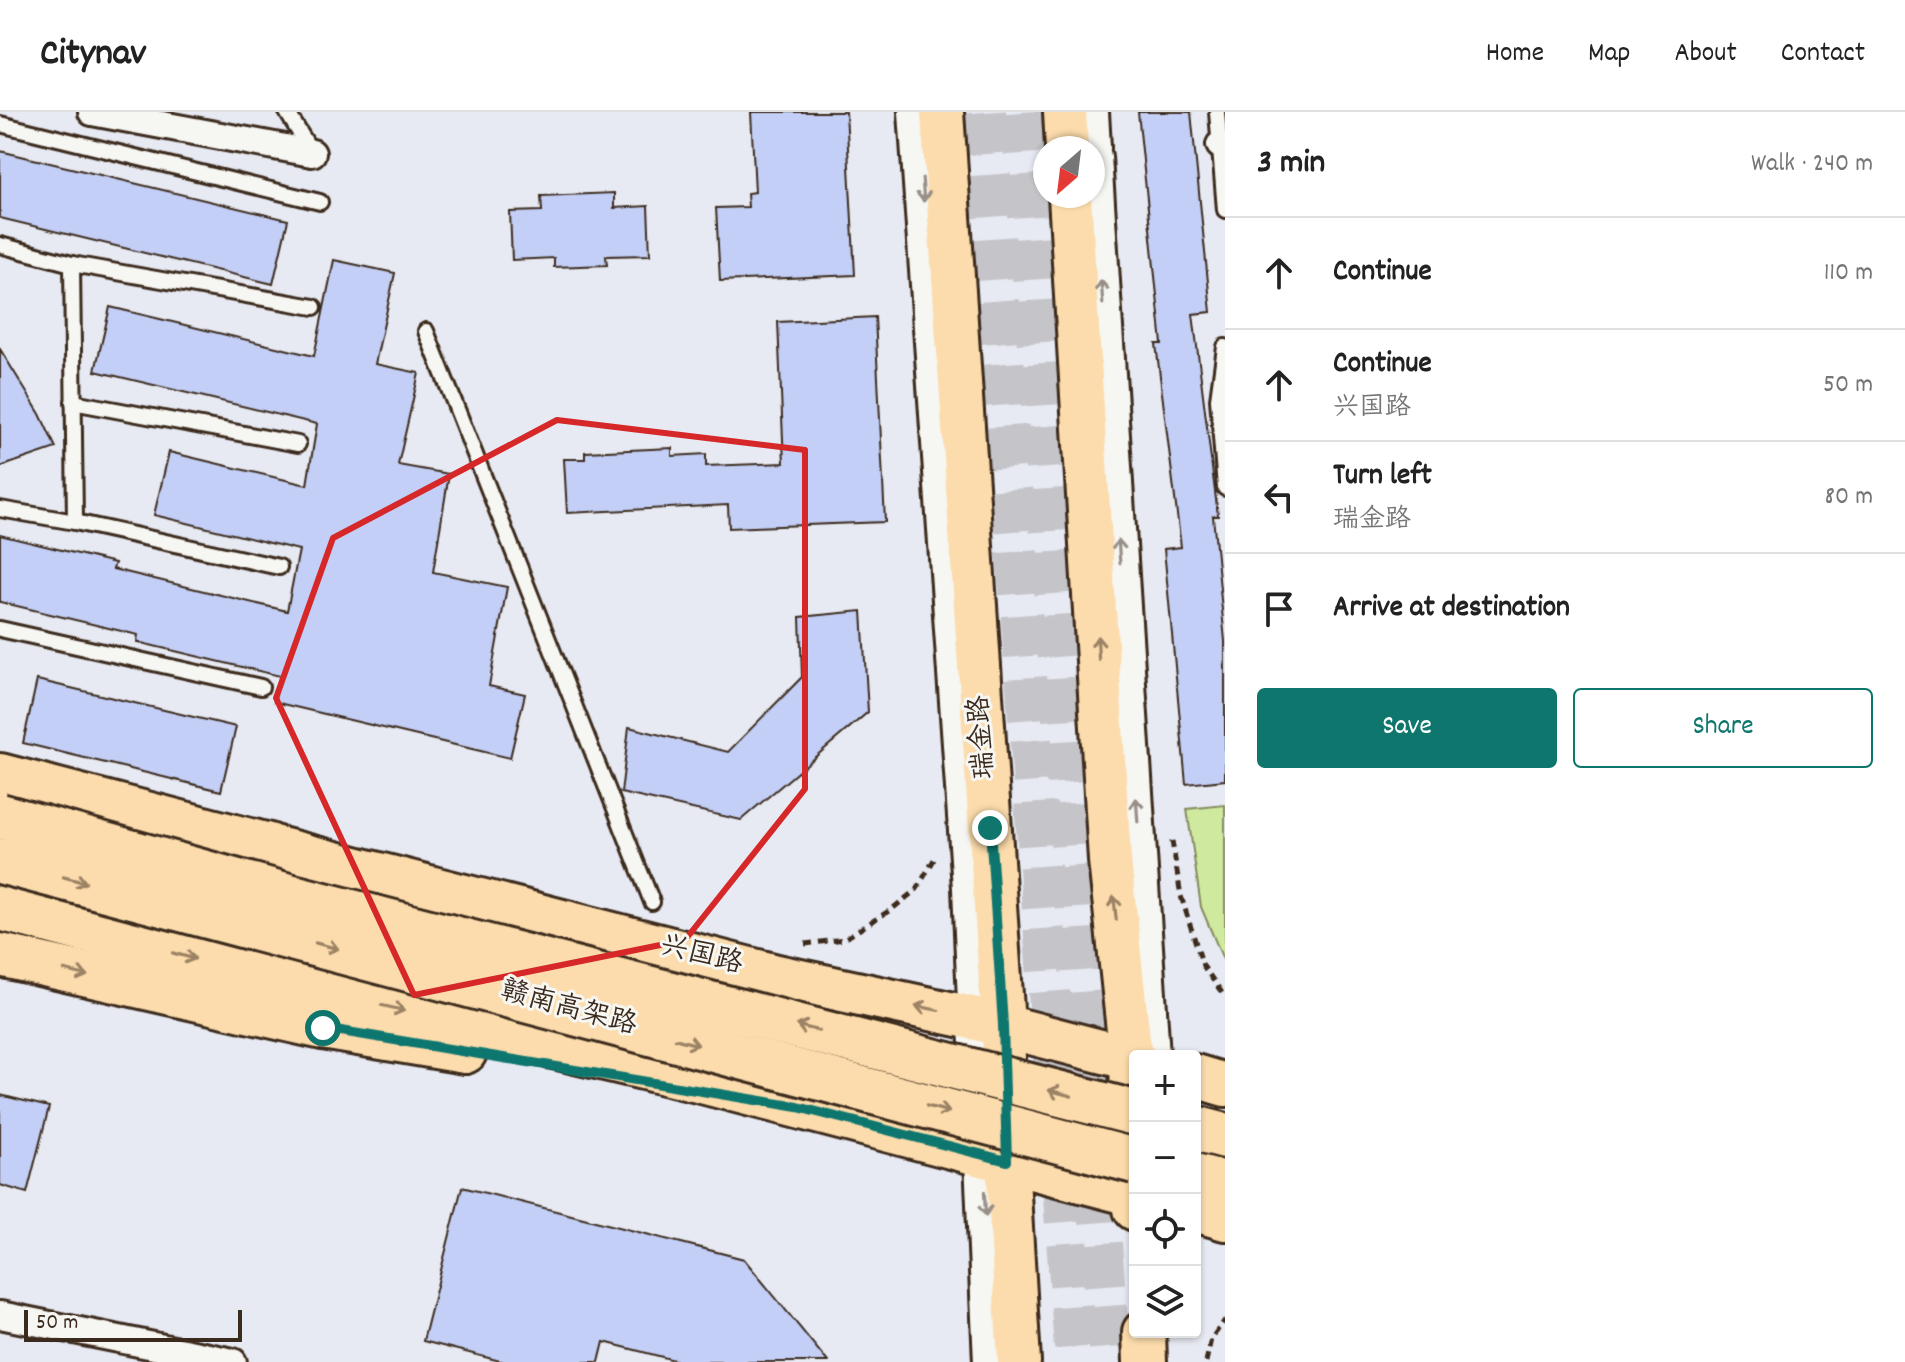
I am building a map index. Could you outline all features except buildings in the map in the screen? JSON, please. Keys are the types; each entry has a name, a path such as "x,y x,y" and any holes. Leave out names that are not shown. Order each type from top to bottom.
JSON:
{"highway":[{"path":"0,776 269,846"},
{"name":"赣南高架路","path":"0,816 285,895 1129,1111"},
{"name":"赣南高架路","path":"0,861 1129,1188"},
{"path":"0,908 290,984"},
{"path":"1201,1130 1225,1136"},
{"path":"1201,1178 1225,1184"}],"main road":[{"name":"瑞金路","path":"942,112 995,1158 1019,1362"},
{"path":"1065,112 1066,136"},
{"path":"1071,208 1110,860 1138,1050"},
{"path":"0,793 556,938 665,947"},
{"name":"兴国路","path":"269,846 777,976 1129,1056"},
{"path":"0,955 323,1028 798,1107"},
{"path":"290,984 1129,1189"},
{"path":"1201,1078 1225,1085"},
{"path":"1201,1212 1225,1219"},
{"path":"1144,1338 1145,1362"}],"street":[{"path":"92,112 312,153"},
{"path":"917,112 971,888 990,1022"},
{"path":"1090,112 1091,136"},
{"path":"1096,208 1139,1050"},
{"path":"992,1362 995,1158"},
{"path":"0,1315 233,1362"},
{"path":"1162,1338 1164,1362"}],"lane":[{"path":"287,112 312,153"},
{"path":"1217,112 1225,210"},
{"path":"0,124 320,202"},
{"path":"0,245 72,264 314,307"},
{"path":"72,264 75,522"},
{"path":"426,331 652,902"},
{"path":"1225,347 1218,399 1222,416 1225,488"},
{"path":"73,402 298,444"},
{"path":"0,509 75,522 279,567"},
{"path":"0,629 261,687"}],"path":[{"path":"793,947 844,939 892,909 917,889 938,846"},
{"path":"1206,1362 1211,1339 1225,1320"}],"highlighted area":[{"path":"557,420 805,450 805,789 685,940 414,995 276,698 333,538"}],"green space":[{"path":"1225,805 1225,964 1201,907 1187,809"}],"tunnel":[{"path":"985,112 1076,1362"},
{"path":"1022,112 1110,1362"}],"route":[{"path":"323,1028 798,1107 1007,1161 1003,1025 990,828"}]}
